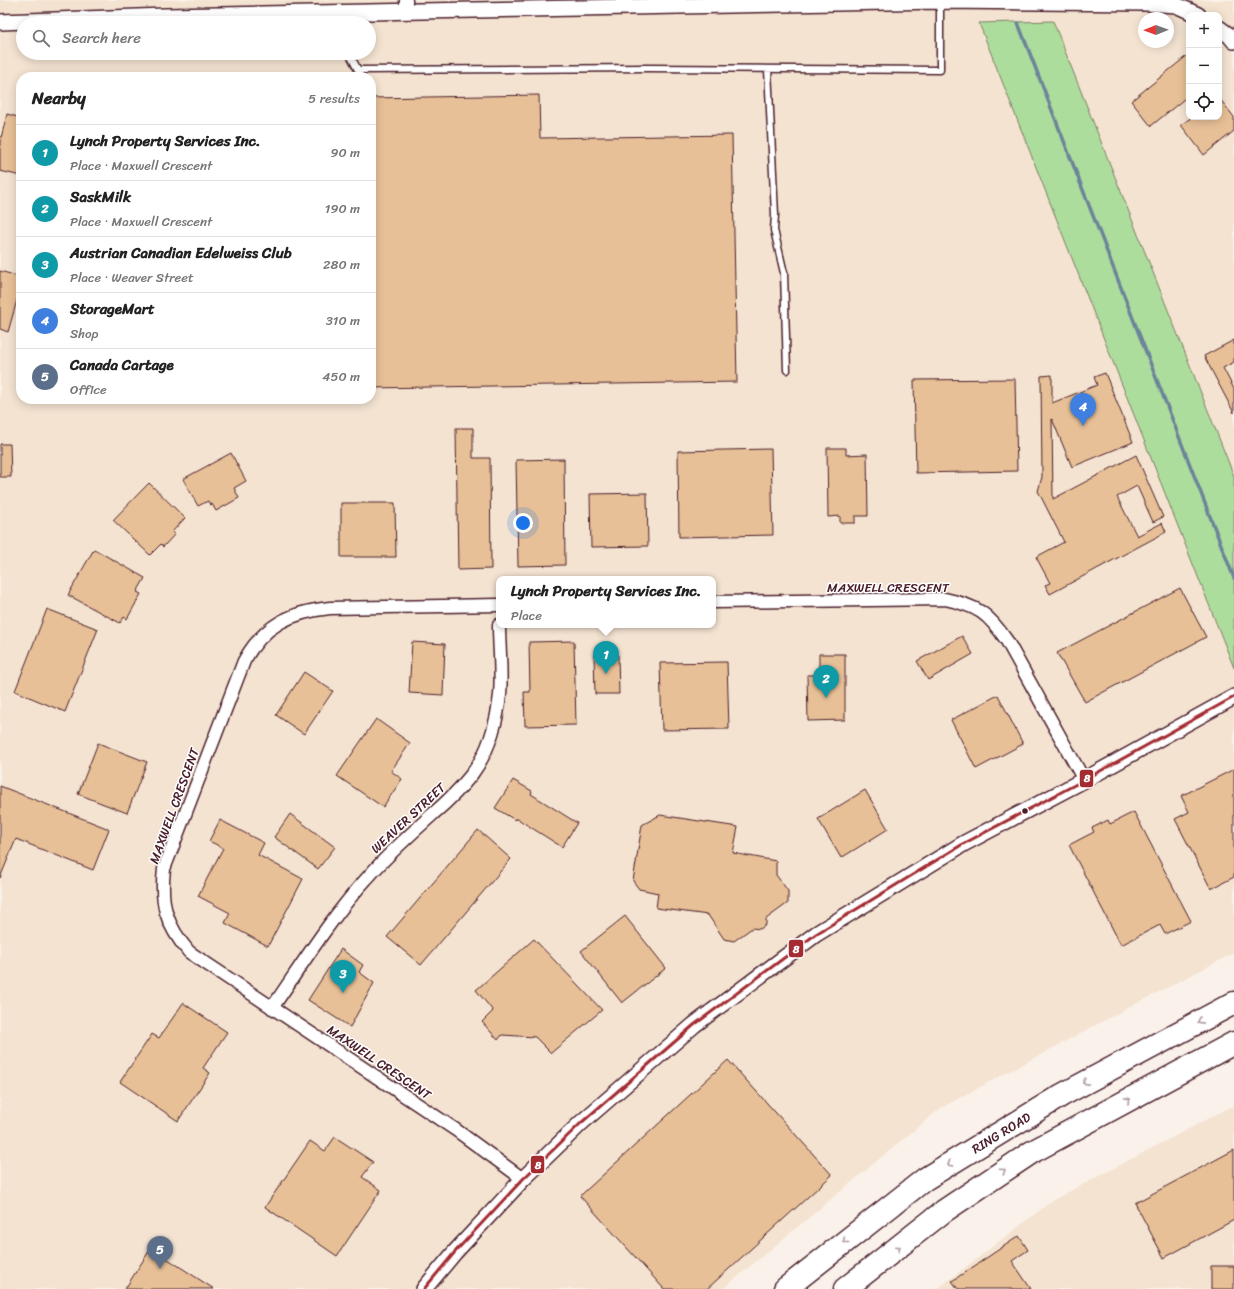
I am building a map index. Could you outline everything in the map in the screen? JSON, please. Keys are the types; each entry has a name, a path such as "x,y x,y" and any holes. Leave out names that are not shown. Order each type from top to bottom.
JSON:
{"highway":[{"name":"RING ROAD","path":"785,1289 925,1179 1062,1094 1234,1002"},
{"path":"845,1289 944,1211 1032,1152 1234,1043"}],"street":[{"path":"165,16 339,16 406,6 940,1 1146,3 1176,5 1191,12"},
{"path":"0,22 16,21"},
{"path":"1222,31 1234,41"},
{"name":"MAXWELL CRESCENT","path":"716,602 945,599 964,603 981,611 996,624 1007,641 1084,780"},
{"name":"MAXWELL CRESCENT","path":"496,605 317,609 280,621 259,638 244,661 164,869 163,895 166,912 172,929 189,952 456,1130 523,1179"},
{"name":"WEAVER STREET","path":"272,1008 354,892 388,856 460,789 482,758 490,740 500,694 499,628"},
{"path":"424,1289 455,1252 523,1179 581,1123 694,1025 816,934 963,844 1084,780 1234,697"}],"lane":[{"path":"353,60 358,70 940,70 940,1"},
{"path":"768,69 775,215 774,230 784,273 787,370"}],"shaded area":[{"path":"0,0 1234,0 1234,953 941,1108 723,1289 0,1289"},
{"path":"1234,1105 1234,1289 937,1289 1053,1200"}],"green space":[{"path":"1053,21 1234,476 1234,668 979,23"}],"building":[{"path":"1186,56 1186,97 1151,126 1131,101"},
{"path":"539,95 540,138 732,135 737,382 376,388 376,98"},
{"path":"1222,102 1234,117 1234,131 1204,155 1181,125 1188,120 1222,120"},
{"path":"7,114 16,117 16,175 0,171 0,142"},
{"path":"0,271 16,276 16,304 8,332 0,329"},
{"path":"1234,340 1234,362 1223,368 1234,389 1234,413 1204,356"},
{"path":"1105,373 1133,442 1072,467 1052,419 1053,499 1136,455 1163,517 1153,522 1137,486 1117,497 1137,536 1162,523 1166,532 1050,594 1045,585 1050,583 1036,557 1064,542 1038,491 1042,477 1041,376 1052,375 1052,403 1097,385 1094,377"},
{"path":"1015,379 1017,471 916,473 914,380"},
{"path":"456,428 473,428 473,458 490,458 491,569 458,570"},
{"path":"0,444 10,444 11,477 0,477"},
{"path":"827,448 846,448 846,455 867,454 868,516 855,516 855,523 840,523 840,516 828,517"},
{"path":"771,449 773,535 679,537 678,451"},
{"path":"231,453 246,481 234,488 239,498 216,511 212,504 210,505 208,501 198,506 183,479"},
{"path":"564,459 565,565 518,566 516,460"},
{"path":"149,483 185,518 172,532 175,534 163,547 161,544 150,555 113,520"},
{"path":"647,493 648,546 591,547 590,494"},
{"path":"341,503 395,503 396,557 341,557"},
{"path":"94,549 145,578 137,592 141,594 127,619 124,617 120,623 68,595"},
{"path":"1180,588 1206,637 1085,702 1057,653"},
{"path":"47,609 98,629 65,712 15,691"},
{"path":"962,636 973,654 928,680 917,661"},
{"path":"574,641 576,725 525,726 524,692 530,692 529,642"},
{"path":"412,642 445,644 443,695 409,693"},
{"path":"819,654 845,654 845,720 808,721 807,675 819,675"},
{"path":"594,655 618,655 619,694 595,694"},
{"path":"727,662 729,729 662,730 660,663"},
{"path":"304,672 333,691 304,734 276,715"},
{"path":"998,695 1023,744 976,769 951,720"},
{"path":"376,719 410,743 391,771 402,779 383,807 337,776"},
{"path":"98,743 147,762 127,813 78,794"},
{"path":"1234,769 1234,877 1211,889 1175,819 1189,812 1181,796"},
{"path":"513,780 532,791 531,794 577,823 562,847 516,818 515,820 495,808"},
{"path":"0,786 109,829 93,870 16,839 0,878"},
{"path":"865,790 888,829 841,858 818,819"},
{"path":"1134,812 1191,921 1165,934 1160,925 1121,945 1069,845 1094,832 1092,828 1108,820 1110,824"},
{"path":"290,814 335,847 318,869 274,837"},
{"path":"660,815 738,827 733,853 776,861 776,875 788,891 788,903 766,919 766,925 760,929 752,928 734,941 724,939 708,915 656,908 658,893 639,889 633,881 642,825"},
{"path":"220,820 264,843 258,855 303,879 268,946 225,923 230,913 198,896 223,848 209,841"},
{"path":"478,830 511,859 421,965 387,937"},
{"path":"625,916 666,968 622,1003 581,951"},
{"path":"534,939 602,1010 551,1053 535,1037 502,1035 498,1040 482,1022 493,1011 476,990"},
{"path":"341,949 363,965 359,972 374,983 350,1027 308,1000"},
{"path":"183,1003 227,1032 203,1068 210,1073 178,1121 120,1082 152,1034 159,1038"},
{"path":"728,1060 832,1175 707,1289 664,1289 580,1196"},
{"path":"335,1137 373,1162 362,1177 381,1190 337,1256 265,1207 310,1141 325,1151"},
{"path":"1234,1150 1234,1220 1164,1258 1135,1203"},
{"path":"1019,1236 1028,1250 1012,1261 1031,1289 958,1289 952,1281"},
{"path":"151,1248 214,1289 125,1289"},
{"path":"1211,1266 1234,1266 1234,1289 1211,1289"}],"waterway":[{"path":"1018,23 1234,578"}],"transit line":[{"name":"8","path":"424,1289 455,1252 523,1179 581,1123 694,1025 816,934 963,844 1084,780 1234,697"}],"place":[{"name":"StorageMart","path":"1083,426"},
{"name":"Lynch Property Services Inc.","path":"606,674"},
{"name":"SaskMilk","path":"826,698"},
{"name":"Austrian Canadian Edelweiss Club","path":"343,993"},
{"name":"Canada Cartage","path":"160,1269"}]}
